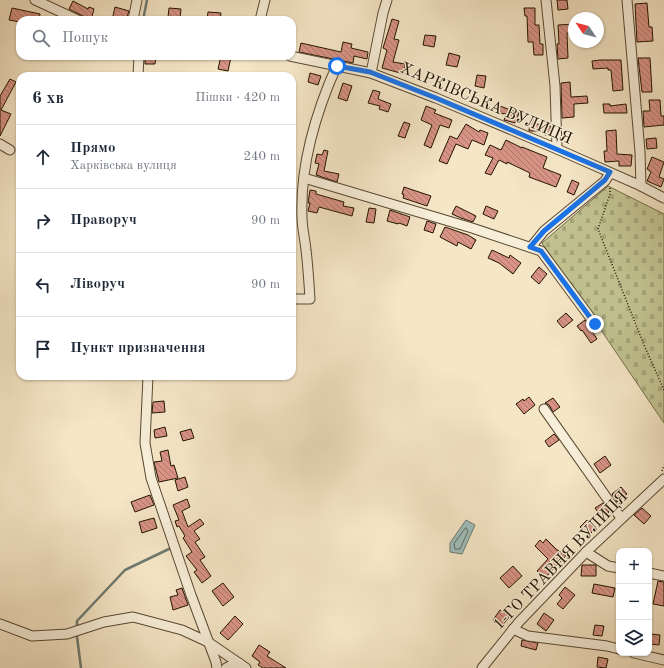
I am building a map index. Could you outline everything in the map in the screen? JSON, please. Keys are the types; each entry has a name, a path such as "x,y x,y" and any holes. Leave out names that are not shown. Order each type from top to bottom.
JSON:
{"street":[{"path":"35,0 69,16"},
{"path":"134,16 137,0"},
{"path":"261,16 265,0"},
{"path":"370,72 387,0"},
{"path":"546,0 555,86 556,149"},
{"path":"627,0 640,152 641,186"},
{"name":"ХАРКІВСЬКА ВУЛИЦЯ","path":"296,57 370,72 436,98 610,172 664,198"},
{"path":"138,72 139,60"},
{"path":"296,299 310,299 302,216 304,178 318,115 337,66"},
{"path":"0,144 10,150"},
{"path":"530,247 544,231 605,180 610,172"},
{"path":"304,178 472,228 541,251 595,324"},
{"path":"148,380 145,443 151,478 217,668"},
{"path":"544,409 621,518"},
{"name":"1-ГО ТРАВНЯ ВУЛИЦЯ","path":"482,668 513,629 586,552 664,479"},
{"path":"586,552 608,566 616,567"},
{"path":"652,574 664,576"},
{"path":"0,624 32,636 67,634 104,622 134,617 182,630 208,642 243,665"},
{"path":"513,629 528,636 616,648"},
{"path":"647,656 664,660"},
{"path":"226,668 243,665"}],"path":[{"path":"610,187 610,194 598,229 664,390"}],"green space":[{"path":"608,186 664,214 664,423 542,243"}],"water":[{"path":"466,520 475,525 462,554 450,552 450,543"}],"building":[{"path":"557,0 567,0 568,9 558,10"},
{"path":"73,1 88,9 89,7 94,9 92,16 83,16 69,9"},
{"path":"647,3 649,27 652,27 653,41 637,42 635,4"},
{"path":"115,7 129,11 127,16 113,16"},
{"path":"12,8 40,14 40,16 16,16 16,21 9,20"},
{"path":"169,8 181,9 180,16 168,16"},
{"path":"524,8 535,8 535,25 539,25 540,44 543,44 543,55 534,55 533,42 528,42 527,16 525,16"},
{"path":"208,12 221,13 221,16 208,16"},
{"path":"392,19 399,21 394,39 399,40 393,62 405,64 404,74 382,68 387,50 383,48"},
{"path":"568,24 568,58 558,59 558,25"},
{"path":"425,35 436,36 434,47 423,45"},
{"path":"343,42 352,44 351,48 368,52 367,59 354,56 353,63 299,52 301,43 341,52"},
{"path":"449,53 460,56 457,67 446,65"},
{"path":"638,58 650,58 652,92 642,92"},
{"path":"145,60 156,60 155,64 145,64"},
{"path":"220,60 230,60 228,71 218,69"},
{"path":"621,60 623,90 613,91 611,70 608,70 608,68 593,69 592,61"},
{"path":"310,73 321,76 318,85 308,82"},
{"path":"477,75 486,76 484,88 475,86"},
{"path":"10,79 16,82 1,110 11,114 0,136 0,96"},
{"path":"570,82 571,97 587,96 588,103 574,104 574,117 562,118 561,83"},
{"path":"343,83 352,86 347,101 338,98"},
{"path":"373,90 380,92 378,99 391,104 388,112 379,109 380,106 368,103"},
{"path":"649,100 660,100 661,116 664,116 664,125 644,127 643,111 650,111"},
{"path":"603,104 610,104 610,106 626,104 627,113 604,113"},
{"path":"497,105 519,113 515,123 504,120 506,114 496,113"},
{"path":"426,106 436,110 434,113 452,120 449,128 440,125 431,148 424,145 432,125 421,120"},
{"path":"530,120 536,120 536,124 550,125 551,135 545,135 545,131 529,131"},
{"path":"404,122 410,124 405,138 398,136"},
{"path":"466,124 479,132 480,130 488,133 484,145 472,140 468,149 456,144 447,164 439,161 450,136 457,139"},
{"path":"616,130 617,154 632,155 631,166 619,166 619,161 605,162 604,151 607,151 606,131"},
{"path":"656,138 657,148 647,149 646,139"},
{"path":"506,140 522,148 547,157 543,168 561,175 556,187 529,177 530,173 507,162 507,164 499,160 491,175 485,173 493,158 485,155 490,145 501,150"},
{"path":"324,150 328,151 324,171 339,174 337,182 316,175 319,164 315,163 317,154 322,155"},
{"path":"652,157 664,162 659,177 664,179 661,187 647,181 651,172 647,169"},
{"path":"572,180 579,183 574,195 567,192"},
{"path":"404,187 431,196 427,206 403,198 404,195 402,194"},
{"path":"310,190 316,191 316,194 344,202 343,206 354,208 352,216 319,207 317,213 308,211 310,203 308,203"},
{"path":"456,206 476,216 473,222 452,214"},
{"path":"486,206 498,211 494,219 483,214"},
{"path":"369,208 376,209 374,223 366,222"},
{"path":"390,210 410,217 407,226 387,221"},
{"path":"427,221 436,224 433,233 424,230"},
{"path":"445,227 468,235 476,240 471,249 458,242 457,246 440,237"},
{"path":"492,250 509,258 510,255 521,263 513,274 499,263 488,258"},
{"path":"539,267 547,274 539,284 531,277"},
{"path":"566,313 573,320 563,328 557,321"},
{"path":"585,320 597,339 591,343 582,330 581,331 577,326"},
{"path":"529,397 535,405 524,414 516,404"},
{"path":"553,398 560,407 553,412 549,405 545,403"},
{"path":"164,401 165,412 152,413 153,402"},
{"path":"165,427 167,436 155,438 154,430"},
{"path":"191,429 194,438 183,441 180,432"},
{"path":"554,434 559,440 549,447 545,441"},
{"path":"168,450 171,466 174,465 178,478 159,482 154,462 162,461 160,452"},
{"path":"605,456 611,465 600,473 594,464"},
{"path":"185,477 188,487 178,491 175,480"},
{"path":"621,487 627,494 617,502 612,494"},
{"path":"150,495 154,505 135,512 131,502"},
{"path":"187,499 190,507 182,511 188,527 200,519 204,524 194,531 200,539 195,542 205,557 200,560 211,576 202,583 194,572 197,570 186,556 192,552 183,538 185,536 179,526 177,527 175,521 179,520 173,505"},
{"path":"603,503 609,512 602,518 595,508"},
{"path":"642,508 651,516 644,524 634,515"},
{"path":"154,518 157,528 142,533 139,522"},
{"path":"587,520 595,529 588,536 580,527"},
{"path":"546,539 566,556 545,578 537,571 548,559 535,546 540,540 543,543"},
{"path":"582,565 596,565 596,576 581,576"},
{"path":"513,566 522,576 509,588 500,578"},
{"path":"658,581 664,582 664,606 653,604"},
{"path":"223,583 234,597 223,606 212,591"},
{"path":"594,584 615,588 613,597 592,593"},
{"path":"565,587 575,595 563,609 557,604 562,598 559,595"},
{"path":"182,588 188,605 173,610 170,597 178,595 176,590"},
{"path":"500,610 510,616 502,626 493,620"},
{"path":"544,613 554,620 546,631 537,624"},
{"path":"235,616 243,624 228,640 220,633"},
{"path":"595,625 604,626 602,636 593,635"},
{"path":"652,634 660,635 659,645 652,644"},
{"path":"522,640 538,643 536,650 521,646"},
{"path":"259,645 270,652 267,656 286,668 263,668 258,665 260,662 252,656"},
{"path":"598,657 608,659 606,668 597,667"}],"waterway":[{"path":"144,16 147,0"},
{"path":"81,668 77,637 77,621 125,570 171,547"}],"route":[{"path":"337,66 370,72 436,98 610,172 605,180 544,231 530,247 541,251 595,324"}]}
